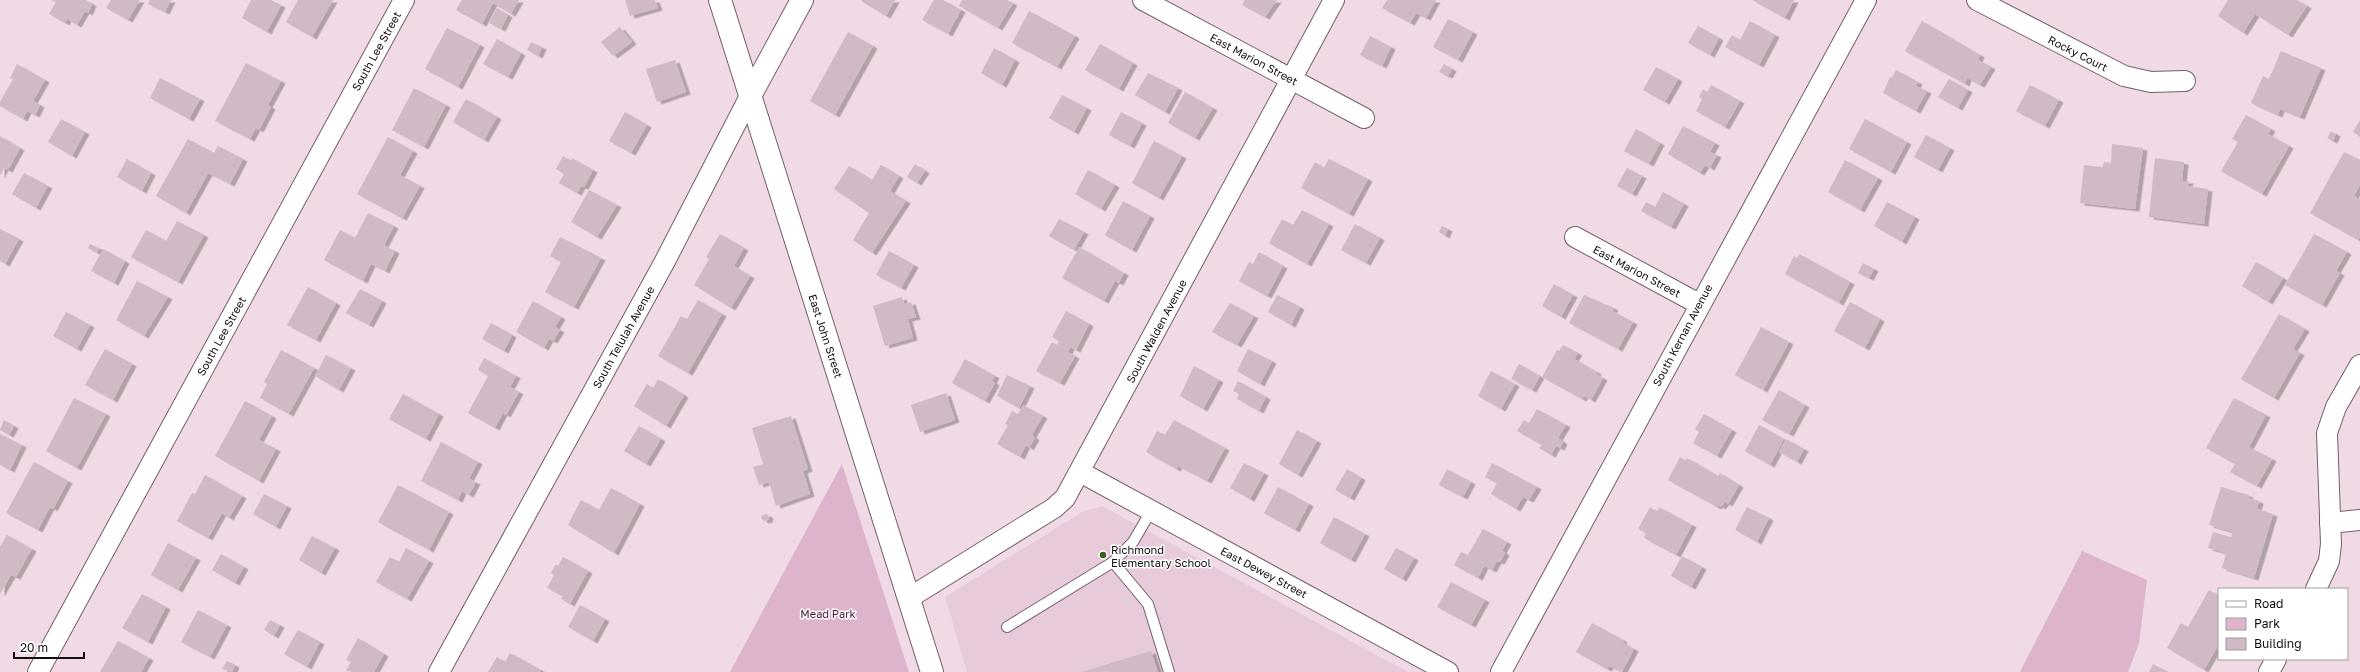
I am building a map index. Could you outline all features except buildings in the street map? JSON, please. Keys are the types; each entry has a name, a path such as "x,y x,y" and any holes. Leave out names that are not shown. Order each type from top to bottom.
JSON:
{"street":[{"name":"South Lee Street","path":"38,672 404,0"},
{"name":"East John Street","path":"720,0 932,672"},
{"name":"South Telulah Avenue","path":"439,672 664,263 750,96 802,0"},
{"name":"East Marion Street","path":"1143,0 1364,118"},
{"name":"South Walden Avenue","path":"909,598 1054,508 1065,498 1334,0"},
{"name":"South Kernan Avenue","path":"1501,672 1699,304 1866,0"},
{"name":"Rocky Court","path":"1977,0 2124,76 2151,82 2185,81"},
{"name":"East Marion Street","path":"1575,237 1699,304"},
{"path":"2316,588 2329,561 2330,523 2327,433 2336,407 2360,365"},
{"name":"East Dewey Street","path":"1080,472 1448,672"},
{"path":"2330,523 2360,520"},
{"path":"2269,672 2275,660"}],"lane":[{"path":"1007,627 1113,562 1133,542 1151,511"},
{"path":"1113,562 1148,604 1169,672"}],"shaded area":[{"name":"Richmond Elementary School","path":"1102,506 1408,672 967,672 945,597 1082,512"}],"green space":[{"name":"Mead Park","path":"842,464 909,672 730,672"},
{"path":"2082,551 2147,580 2139,643 2128,672 2020,672"}],"place":[{"name":"Richmond Elementary School","path":"1103,555"}]}
